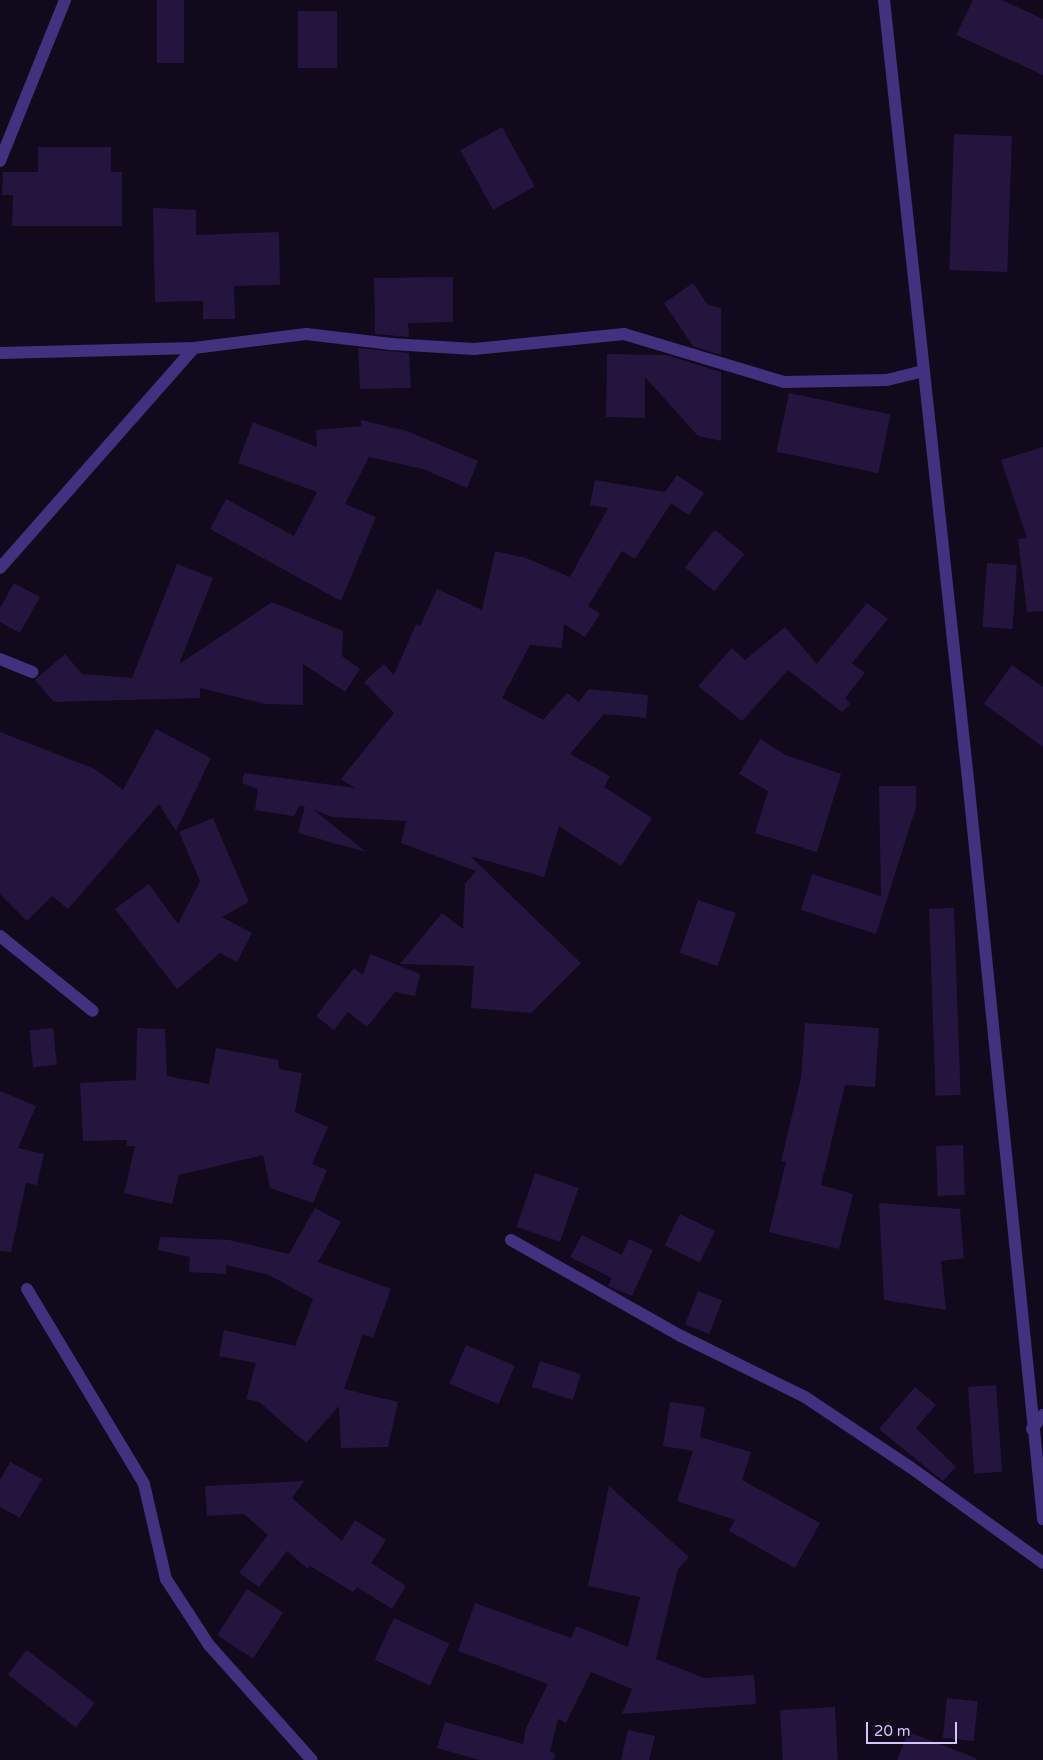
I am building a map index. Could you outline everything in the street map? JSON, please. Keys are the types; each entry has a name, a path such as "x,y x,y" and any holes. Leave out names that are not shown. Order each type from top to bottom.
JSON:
{"street":[{"path":"0,161 65,0"},
{"path":"884,0 970,789 1032,1429 1043,1519"},
{"path":"0,353 194,348 306,334 391,344 474,349 624,334 784,382 887,380 924,371"},
{"path":"0,568 194,348"},
{"path":"0,659 32,672"},
{"path":"0,936 93,1011"},
{"path":"511,1240 681,1336 805,1397 910,1467 1043,1563"},
{"path":"27,1289 144,1484 166,1579 209,1645 312,1760"},
{"path":"1032,1429 1043,1415"}],"building":[{"path":"157,0 184,0 184,63 157,63"},
{"path":"973,0 1002,0 1043,19 1043,75 956,35"},
{"path":"298,11 337,11 337,68 298,68"},
{"path":"502,127 535,186 493,210 460,150"},
{"path":"954,134 1012,136 1007,272 949,270"},
{"path":"38,147 111,147 111,172 122,172 122,226 12,226 13,195 2,195 3,172 38,172"},
{"path":"153,208 196,210 196,235 279,232 280,285 234,286 235,319 203,319 203,301 155,302"},
{"path":"453,277 453,322 408,323 409,337 375,334 374,278"},
{"path":"693,283 708,305 721,308 721,355 693,346 664,303"},
{"path":"358,348 409,353 411,388 360,389"},
{"path":"607,354 666,355 721,372 721,441 698,436 645,377 645,418 606,417"},
{"path":"789,393 891,415 878,473 777,452"},
{"path":"361,420 407,431 478,461 467,488 423,469 369,457 345,504 376,517 341,601 210,529 226,499 294,536 317,492 238,463 253,422 317,447 316,430 361,426"},
{"path":"1043,447 1043,611 1027,612 1018,539 1027,538 1001,460"},
{"path":"677,475 704,493 689,515 671,503 635,559 622,551 588,606 600,614 585,637 564,624 562,648 530,645 502,698 543,720 567,693 579,702 589,689 648,695 646,718 604,714 570,754 610,776 604,787 652,818 621,866 559,826 544,877 470,856 581,963 531,1013 471,1008 474,966 400,964 442,913 463,929 465,884 476,871 401,843 406,821 332,817 314,810 366,852 298,833 305,807 300,805 294,816 255,810 258,789 242,783 244,773 355,788 341,779 394,713 364,682 384,664 394,675 416,624 420,626 437,589 482,610 495,551 526,558 570,577 608,508 590,505 595,480 665,492"},
{"path":"715,530 745,554 714,591 685,567"},
{"path":"987,563 1017,565 1012,629 983,627"},
{"path":"177,564 213,578 179,664 272,602 343,631 342,656 360,669 345,692 303,664 303,705 266,704 200,688 200,698 54,702 35,680 65,654 82,674 132,678"},
{"path":"14,583 40,597 20,633 0,622 0,608"},
{"path":"867,603 888,619 852,663 865,673 845,698 850,704 842,712 788,670 742,721 698,686 732,648 745,660 785,627 817,664"},
{"path":"1012,665 1043,687 1043,747 984,704"},
{"path":"156,729 211,758 176,831 159,804 68,909 52,896 27,921 0,894 0,732 95,769 123,790"},
{"path":"760,739 786,755 841,774 817,852 755,833 768,791 739,774"},
{"path":"879,786 916,786 916,807 876,934 801,910 812,874 881,896"},
{"path":"213,818 249,902 222,917 252,933 237,962 220,953 177,989 115,909 149,884 178,924 200,881 179,832"},
{"path":"698,900 736,913 718,966 680,953"},
{"path":"954,908 961,1095 936,1096 929,909"},
{"path":"370,954 420,974 415,996 395,992 367,1027 348,1012 334,1030 316,1016 354,968 363,975"},
{"path":"805,1023 879,1028 875,1087 845,1085 821,1185 853,1194 839,1249 769,1232 786,1162 781,1161 801,1078"},
{"path":"53,1028 57,1065 33,1067 29,1031"},
{"path":"137,1028 165,1029 167,1076 209,1084 216,1048 278,1060 279,1069 302,1073 295,1112 328,1127 312,1164 327,1170 313,1203 270,1188 263,1155 179,1175 172,1204 124,1193 135,1146 127,1146 127,1140 83,1141 80,1083 136,1080"},
{"path":"0,1091 36,1106 18,1148 44,1154 37,1185 26,1183 11,1252 0,1251"},
{"path":"963,1145 965,1195 938,1196 936,1146"},
{"path":"535,1173 578,1188 560,1242 516,1227"},
{"path":"879,1203 960,1209 964,1258 941,1261 946,1310 884,1300"},
{"path":"315,1208 341,1222 318,1262 391,1289 373,1338 363,1334 344,1389 398,1402 388,1447 341,1448 339,1406 306,1443 259,1402 246,1399 256,1363 219,1356 224,1330 295,1346 313,1299 269,1275 226,1265 226,1274 189,1272 190,1257 158,1250 160,1237 229,1240 289,1254"},
{"path":"680,1214 715,1231 700,1263 665,1245"},
{"path":"582,1235 622,1255 629,1239 653,1250 632,1296 608,1286 612,1278 570,1257"},
{"path":"698,1291 722,1300 709,1334 685,1325"},
{"path":"466,1345 515,1366 498,1404 450,1384"},
{"path":"540,1361 581,1374 573,1400 532,1387"},
{"path":"996,1385 1002,1472 974,1474 968,1387"},
{"path":"915,1387 936,1405 916,1428 956,1467 943,1481 879,1429"},
{"path":"670,1402 705,1407 700,1437 751,1452 742,1480 820,1523 795,1568 729,1531 735,1520 677,1501 693,1451 663,1446"},
{"path":"10,1462 42,1479 20,1518 0,1507 0,1480"},
{"path":"304,1481 292,1498 342,1541 355,1520 386,1540 371,1563 406,1586 392,1609 357,1587 353,1592 310,1566 308,1569 287,1551 259,1587 239,1573 268,1535 244,1514 207,1516 205,1486"},
{"path":"609,1486 689,1557 678,1569 656,1659 704,1678 754,1675 756,1704 622,1714 632,1689 591,1672 566,1723 558,1719 550,1752 555,1753 554,1760 480,1760 437,1748 445,1722 523,1744 526,1728 548,1684 458,1651 475,1603 571,1638 576,1626 628,1647 640,1597 588,1586"},
{"path":"247,1589 283,1612 253,1659 217,1635"},
{"path":"394,1618 449,1644 430,1685 375,1660"},
{"path":"27,1650 95,1703 76,1727 8,1674"},
{"path":"947,1698 978,1701 974,1741 943,1738"},
{"path":"835,1707 838,1760 783,1760 780,1710"},
{"path":"628,1730 655,1736 649,1760 621,1760"},
{"path":"908,1732 976,1758 976,1760 897,1760"}]}
